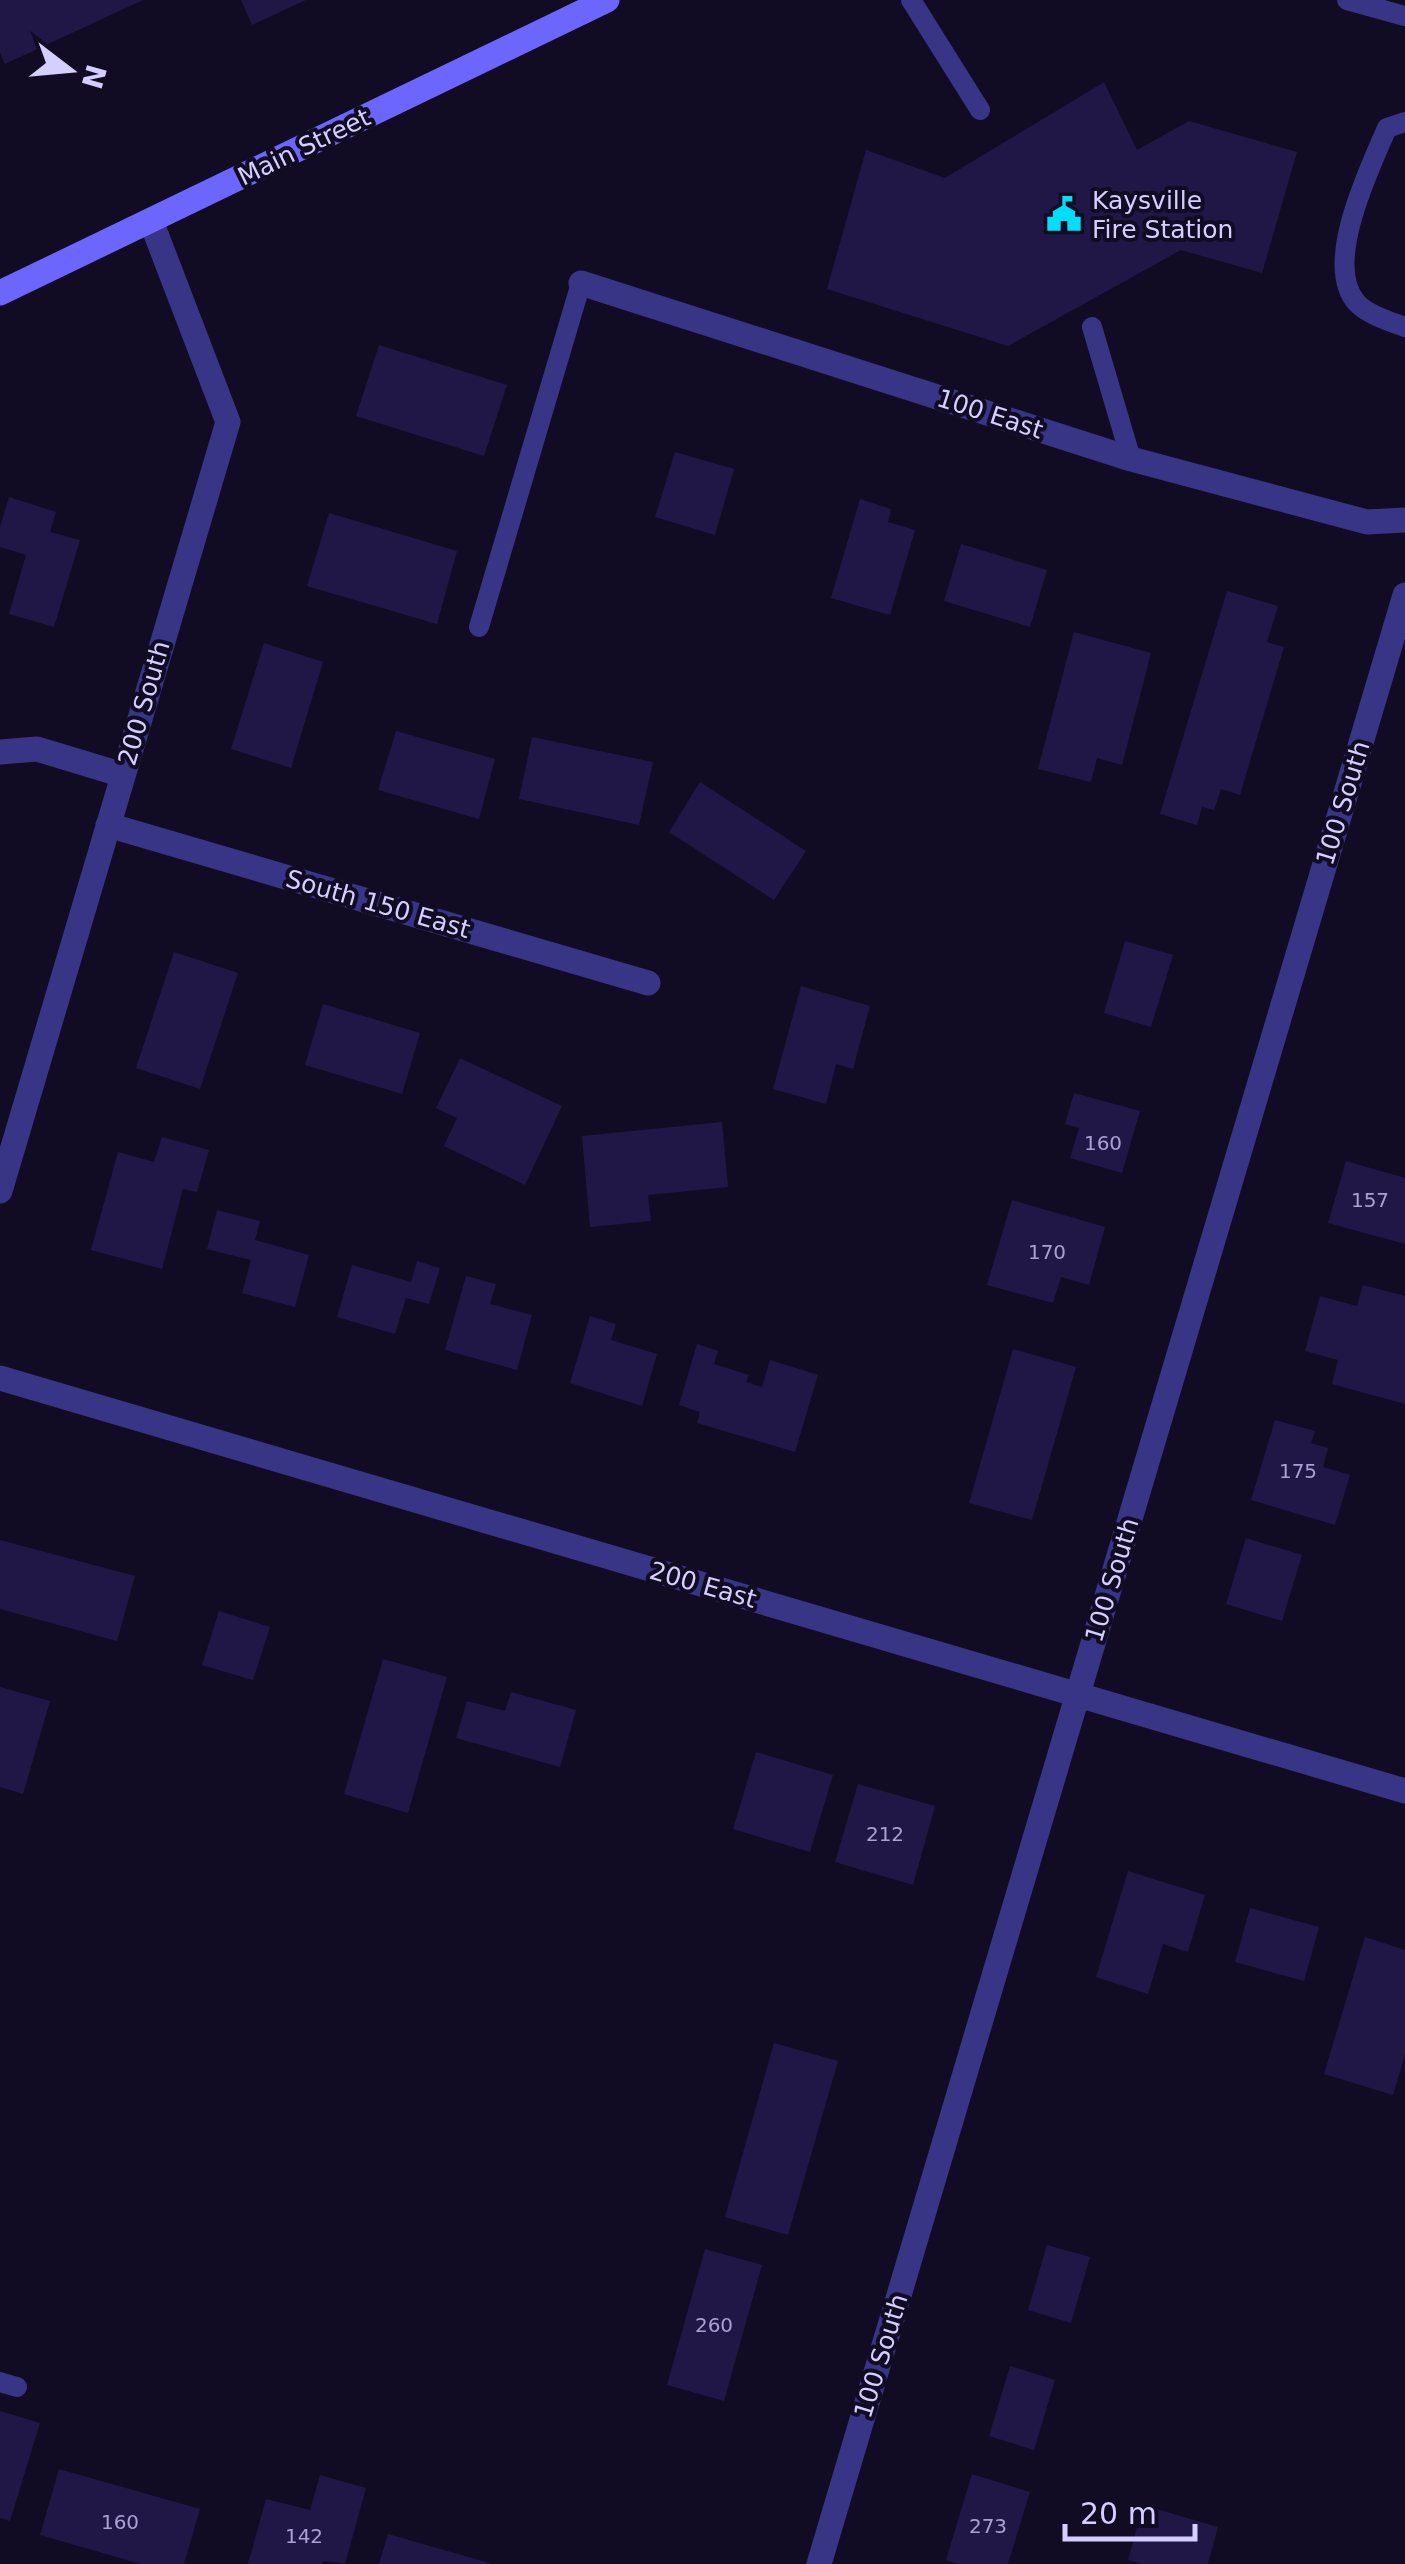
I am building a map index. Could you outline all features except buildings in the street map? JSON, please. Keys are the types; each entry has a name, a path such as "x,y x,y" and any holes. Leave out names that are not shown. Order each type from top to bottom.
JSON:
{"main road":[{"name":"Main Street","path":"0,293 607,0"}],"street":[{"name":"200 South","path":"0,1191 228,422 152,221"},
{"name":"100 East","path":"581,283 1131,459 1367,522 1405,520"},
{"name":"100 South","path":"819,2564 1405,596"},
{"path":"0,752 36,749 123,775"},
{"name":"South 150 East","path":"108,824 648,983"},
{"name":"200 East","path":"0,1378 1405,1791"}],"lane":[{"path":"911,0 980,110"},
{"path":"1347,0 1405,16"},
{"path":"1405,122 1388,128 1364,180 1345,248 1344,278 1357,304 1405,327"},
{"path":"479,627 581,283"},
{"path":"1092,327 1131,459"}],"place":[{"name":"Kaysville Fire Station","path":"1064,214"}]}
